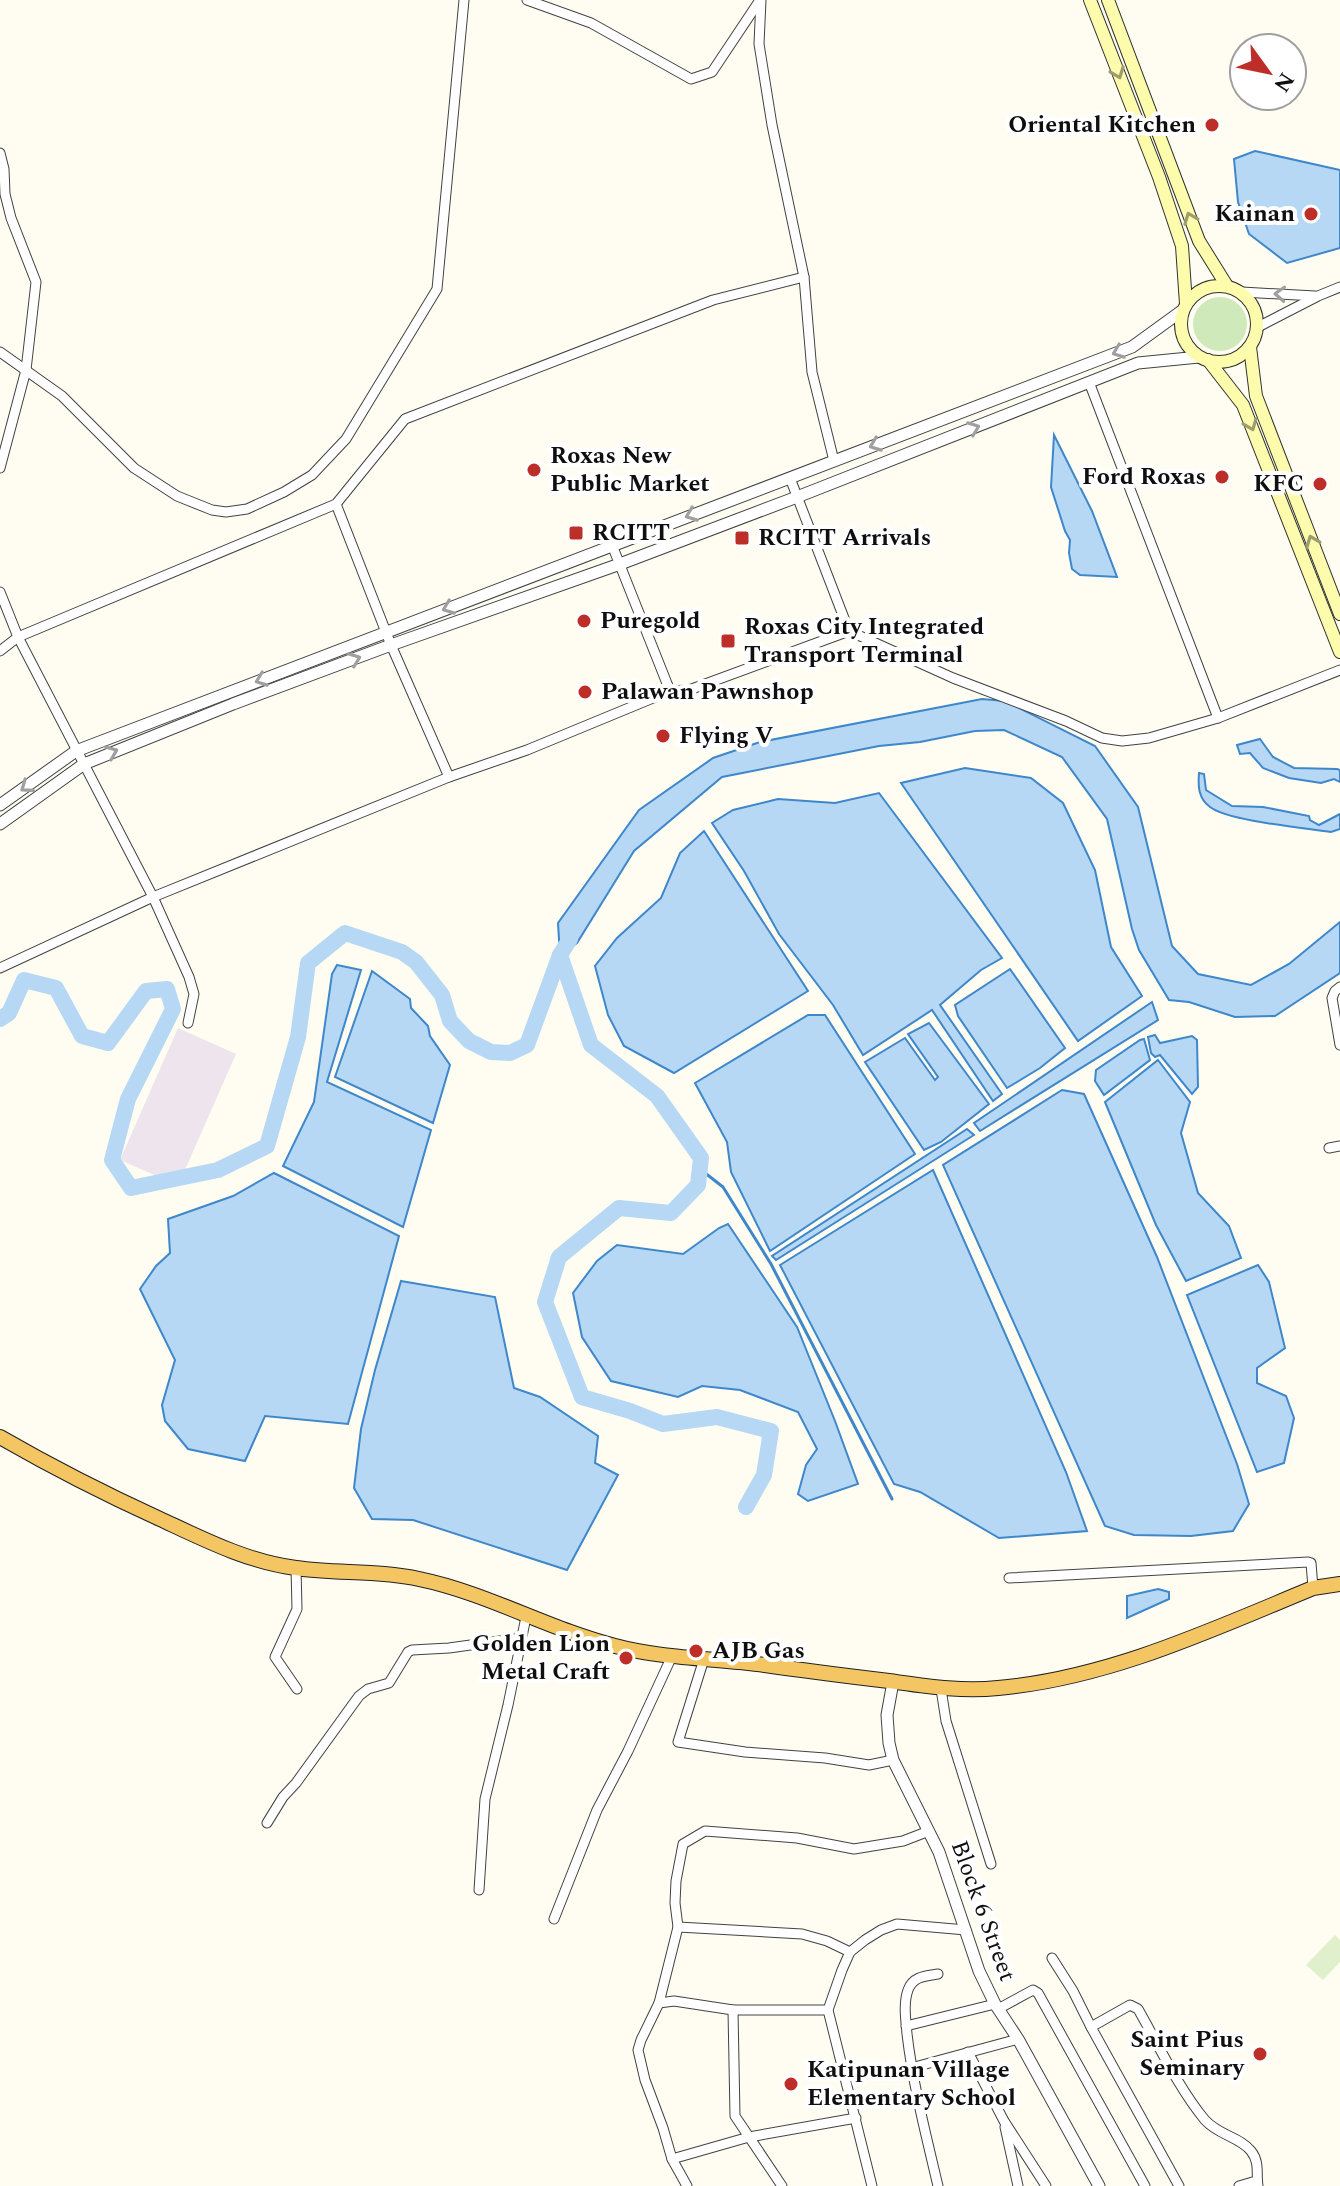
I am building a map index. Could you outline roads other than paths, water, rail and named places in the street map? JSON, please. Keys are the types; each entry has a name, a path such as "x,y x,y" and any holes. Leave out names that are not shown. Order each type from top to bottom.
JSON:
{"highway":[{"path":"0,1437 41,1461 238,1553 296,1568 418,1578 486,1598 526,1617 617,1647 941,1689 997,1688 1050,1681 1133,1660 1313,1588 1340,1584"}],"main road":[{"path":"1090,0 1159,177 1182,246 1183,336 1189,348 1203,358 1243,405 1340,652"},
{"path":"1108,0 1199,241 1227,286"},
{"path":"1184,307 1193,295 1215,285 1242,292 1255,309 1258,327 1250,347 1231,360 1215,362 1203,358"},
{"path":"1250,347 1256,396 1340,614"}],"street":[{"path":"0,352 62,396 134,468 177,496 212,510 247,509 312,475 346,439 437,289 464,0"},
{"path":"527,0 591,23 691,79 712,72 760,0"},
{"path":"760,0 759,44 772,125 804,277 812,372 834,461"},
{"path":"0,153 11,218 36,282 26,370 0,468"},
{"path":"0,651 18,637 336,504 405,419 713,300 804,277"},
{"path":"1258,327 1340,287"},
{"path":"1242,292 1318,296"},
{"path":"0,805 76,751 1132,347 1184,307"},
{"path":"0,824 84,764 233,704 620,564 1138,363 1203,358"},
{"path":"1089,382 1218,718"},
{"path":"790,478 849,631 953,678 1102,738 1122,741 1149,738 1218,718 1340,670"},
{"path":"336,504 391,645 449,777"},
{"path":"612,545 670,691"},
{"path":"0,592 18,637 153,897 189,977 194,994 188,1023"},
{"path":"0,968 153,897 449,777 527,750 670,691 689,690 849,631"},
{"path":"1340,987 1332,998 1340,1045"},
{"path":"1329,1148 1340,1146"},
{"path":"1009,1578 1308,1562 1311,1563 1313,1588"},
{"path":"296,1568 297,1609 275,1657 297,1689"},
{"path":"479,1890 485,1799 526,1617"},
{"path":"267,1823 359,1696 368,1689 389,1683 408,1652 521,1638"},
{"path":"554,1919 597,1810 672,1656"},
{"path":"704,1659 678,1742 869,1765 893,1760"},
{"name":"Block 6 Street","path":"893,1682 887,1715 893,1760 939,1852 979,1971 1099,2186"},
{"path":"941,1689 946,1721 991,1864"},
{"path":"687,2186 672,2159 638,2050 659,2003 678,1927 676,1881 683,1844 705,1831 797,1838 854,1849 903,1841 929,1831"},
{"path":"872,2186 828,2010 850,1952 881,1930 897,1924 966,1930"},
{"path":"678,1927 802,1934 850,1952"},
{"path":"1052,1958 1179,2186"},
{"path":"938,1974 920,1977 913,1982 907,1991 905,2011 911,2068 938,2186"},
{"path":"906,2026 997,2006 1033,1990 1038,1993 1145,2186"},
{"path":"659,2003 674,2001 733,2010 828,2010"},
{"path":"1091,2027 1130,2005 1138,2009 1204,2118 1213,2128 1251,2151 1257,2163 1257,2184 1239,2186"},
{"path":"733,2010 735,2116 782,2186"},
{"path":"911,2068 1018,2039"},
{"path":"968,2052 1004,2121 1046,2186"},
{"path":"672,2159 749,2137 856,2118"},
{"path":"1004,2121 1018,2186"}],"water":[{"path":"1255,151 1340,170 1340,248 1287,263 1249,234 1238,202 1234,159"},
{"path":"1054,435 1092,511 1117,577 1080,575 1072,569 1070,540 1051,487"},
{"path":"982,699 1005,701 1095,746 1138,807 1172,946 1198,974 1251,985 1289,964 1340,922 1340,973 1275,1016 1235,1017 1189,1002 1169,1000 1139,950 1107,819 1062,757 1004,730 975,731 879,746 722,777 634,851 577,943 560,955 558,923 639,810 713,758 760,742"},
{"path":"1260,739 1273,757 1294,768 1340,770 1340,782 1334,779 1321,783 1289,778 1263,768 1250,753 1240,754 1237,745"},
{"path":"965,768 1031,778 1063,803 1095,870 1111,947 1142,996 1078,1041 901,783"},
{"path":"1199,773 1204,774 1206,790 1232,806 1263,807 1309,816 1319,825 1340,814 1340,829 1331,832 1286,826 1219,812 1201,796"},
{"path":"879,793 1002,958 981,970 940,1005 1002,1094 993,1101 932,1010 863,1055 833,1005 779,934 744,871 712,823 733,810 778,799 835,803"},
{"path":"704,831 808,991 674,1073 624,1046 608,1015 595,966 617,938 661,898 680,853"},
{"path":"337,965 361,970 327,1082 431,1130 403,1227 283,1166 314,1102 332,974"},
{"path":"1010,969 1065,1048 1007,1088 958,1016 955,1005"},
{"path":"372,971 410,999 411,1008 428,1026 430,1036 450,1065 433,1123 335,1077"},
{"path":"1152,1002 1158,1020 980,1131 974,1123"},
{"path":"808,1015 825,1015 915,1154 770,1251 731,1172 727,1142 695,1083"},
{"path":"929,1023 989,1104 941,1142 924,1150 865,1062 905,1038 935,1080 938,1077 908,1034"},
{"path":"1155,1035 1160,1043 1192,1036 1197,1040 1198,1087 1192,1094 1160,1055 1155,1057 1151,1053 1148,1037"},
{"path":"1144,1039 1150,1060 1104,1095 1095,1081 1096,1070"},
{"path":"1158,1060 1190,1102 1181,1133 1198,1193 1229,1226 1241,1258 1186,1281 1156,1225 1105,1102"},
{"path":"1062,1090 1084,1094 1157,1257 1237,1464 1249,1504 1233,1531 1191,1536 1134,1535 1105,1526 943,1165"},
{"path":"967,1129 974,1135 776,1260 772,1256"},
{"path":"933,1170 1066,1472 1087,1531 999,1538 920,1492 894,1484 780,1265"},
{"path":"274,1173 399,1236 348,1424 265,1416 245,1461 188,1449 165,1421 162,1405 175,1360 140,1289 156,1266 170,1253 168,1219 233,1196"},
{"path":"728,1224 797,1327 858,1484 808,1501 798,1494 806,1465 817,1449 798,1412 740,1390 702,1386 678,1397 611,1381 582,1337 573,1293 597,1261 617,1245 683,1254"},
{"path":"1258,1265 1269,1282 1285,1348 1257,1368 1257,1383 1286,1396 1294,1418 1284,1463 1257,1472 1187,1295"},
{"path":"401,1281 495,1297 514,1388 540,1397 598,1436 595,1463 618,1475 567,1570 413,1520 372,1519 354,1488 361,1429"},
{"path":"1158,1589 1169,1592 1169,1599 1127,1618 1127,1596"}],"waterway":[{"path":"0,1019 9,1013 24,980 56,988 82,1036 108,1043 146,991 167,989 173,1009 128,1099 112,1160 131,1188 218,1170 267,1146 298,1037 308,963 345,933 402,952 416,962 442,995 450,1021 469,1041 491,1052 510,1053 527,1045 560,955 570,939"},
{"path":"560,955 591,1045 657,1096 701,1158 698,1185 671,1213 619,1208 559,1257 545,1302 582,1397 663,1424 717,1417 771,1431 764,1475 746,1507"},
{"path":"700,1169 723,1187 771,1264 892,1499"}],"place":[{"name":"Oriental Kitchen","path":"1212,125"},
{"name":"Kainan","path":"1311,214"},
{"name":"Roxas New Public Market","path":"534,470"},
{"name":"Ford Roxas","path":"1222,477"},
{"name":"KFC","path":"1320,484"},
{"name":"RCITT","path":"576,533"},
{"name":"RCITT Arrivals","path":"742,538"},
{"name":"Puregold","path":"584,621"},
{"name":"Roxas City Integrated Transport Terminal","path":"728,641"},
{"name":"Palawan Pawnshop","path":"585,692"},
{"name":"Flying V","path":"663,736"},
{"name":"AJB Gas","path":"696,1651"},
{"name":"Golden Lion Metal Craft","path":"626,1658"},
{"name":"Saint Pius Seminary","path":"1260,2054"},
{"name":"Katipunan Village Elementary School","path":"791,2084"}]}
